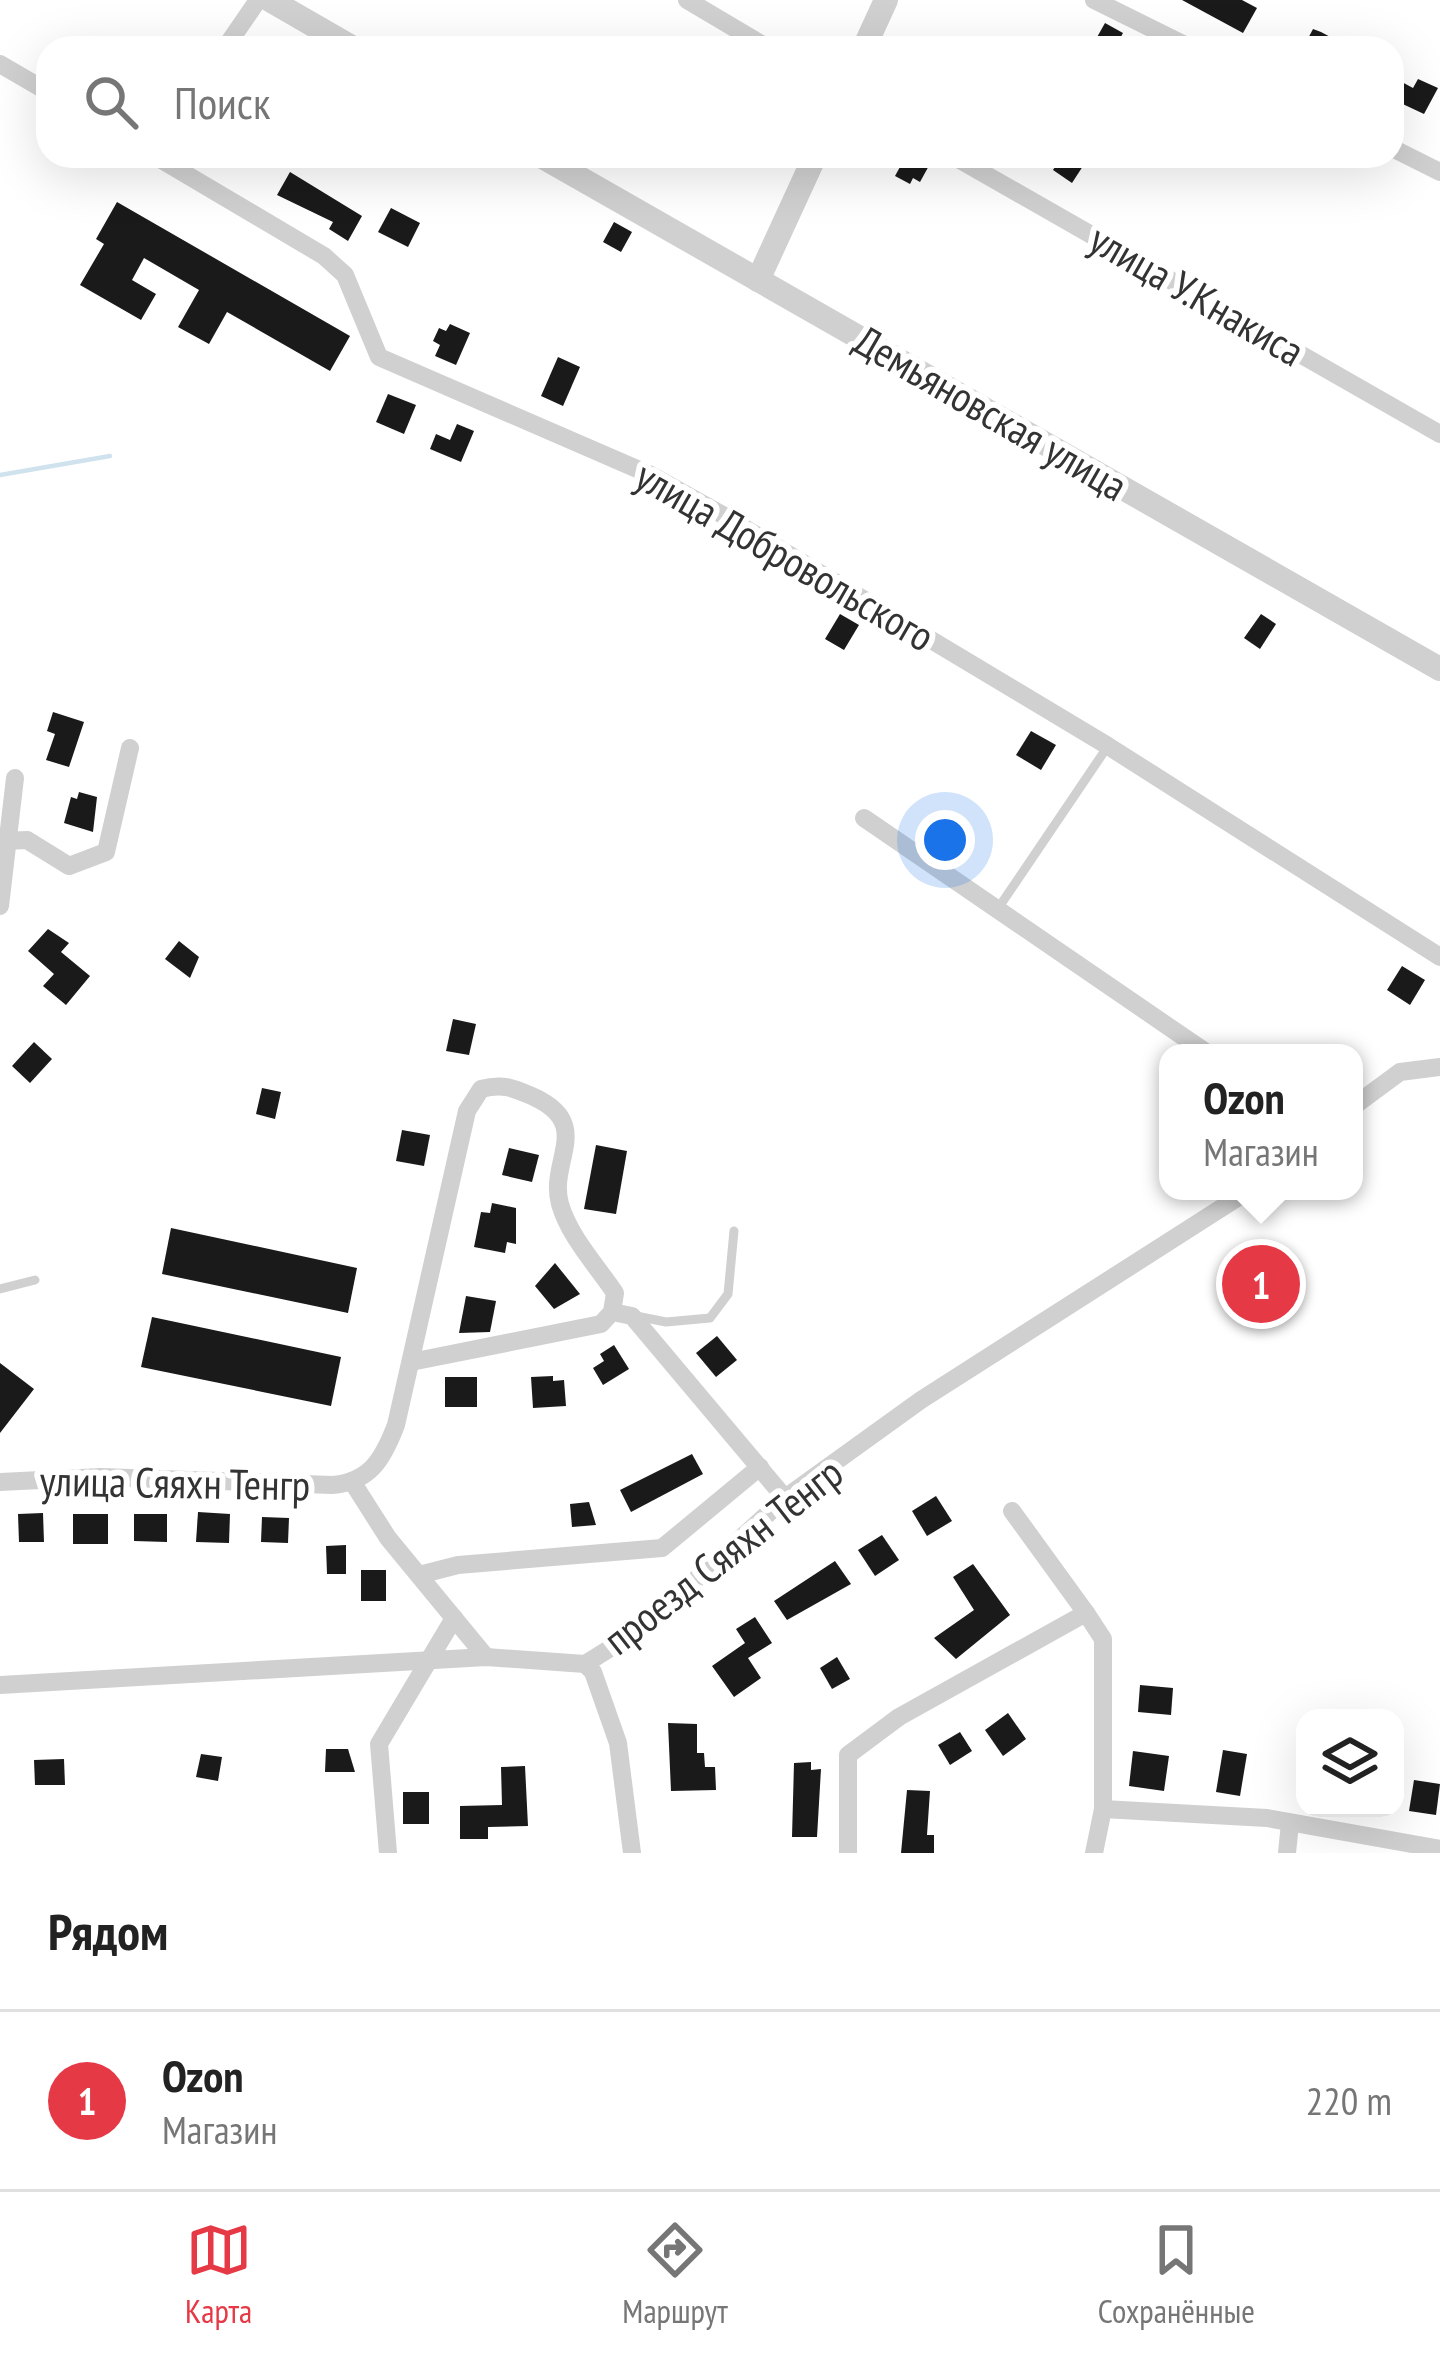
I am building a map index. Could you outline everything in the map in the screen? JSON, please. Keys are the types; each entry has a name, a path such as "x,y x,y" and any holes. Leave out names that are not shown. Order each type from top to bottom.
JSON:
{"street":[{"path":"233,36 258,0"},
{"path":"270,0 332,36"},
{"path":"687,0 748,36"},
{"path":"870,36 886,0"},
{"path":"1094,0 1167,36"},
{"path":"0,64 36,85"},
{"path":"1404,154 1440,172"},
{"name":"улица Добровольского","path":"175,168 324,256 345,275 379,358 650,475 1108,746 1440,957"},
{"name":"Демьяновская улица","path":"563,168 1440,669"},
{"path":"758,280 809,168"},
{"name":"улица У.Кнакиса","path":"974,168 1440,434"},
{"path":"4,842 27,840 69,866 106,852 130,748"},
{"path":"1,905 4,842 15,778"},
{"path":"864,818 1194,1044"},
{"path":"1363,1099 1400,1072 1440,1067"},
{"name":"улица Сяяхн Тенгр","path":"0,1481 101,1477 353,1483 373,1470 386,1452 467,1112 481,1089 503,1083 554,1106 565,1123 558,1196 564,1217 615,1293 612,1312"},
{"name":"проезд Сяяхн Тенгр","path":"0,1685 486,1657 585,1664 644,1627 785,1498 1032,1325 1233,1200"},
{"path":"411,1362 601,1324 612,1312 632,1316 785,1498"},
{"path":"419,1575 458,1565 662,1548 760,1467"},
{"path":"353,1483 486,1657"},
{"path":"1012,1511 1103,1640 1103,1809 1094,1853"},
{"path":"848,1853 848,1755 899,1717 1086,1613"},
{"path":"388,1853 380,1744 454,1618"},
{"path":"585,1664 618,1742 632,1853"},
{"path":"1103,1809 1290,1823 1440,1849"},
{"path":"1286,1853 1290,1823"}],"lane":[{"path":"997,910 1108,746"},
{"path":"632,1316 666,1322 710,1318 728,1294 734,1231"},
{"path":"0,1288 35,1280"}],"building":[{"path":"1182,0 1242,0 1257,8 1243,33"},
{"path":"1105,23 1123,33 1121,36 1098,36"},
{"path":"1418,79 1438,88 1424,114 1404,105 1404,83 1413,88"},
{"path":"899,168 928,168 920,182 913,178 910,184 895,176"},
{"path":"1054,168 1082,168 1072,183"},
{"path":"290,172 362,216 348,241 329,229 333,222 277,195"},
{"path":"117,202 350,336 330,371 227,312 209,344 178,327 199,290 144,258 132,280 156,294 141,320 80,285 104,244 96,239"},
{"path":"391,208 420,223 408,247 378,232"},
{"path":"614,222 632,232 621,252 603,242"},
{"path":"450,324 470,333 456,365 435,356 440,345 433,341 439,328 446,331"},
{"path":"558,357 580,367 563,406 541,396"},
{"path":"388,394 416,405 404,434 376,422"},
{"path":"457,424 474,431 461,462 430,449 436,434 450,440"},
{"path":"840,614 859,625 844,650 825,639"},
{"path":"1261,614 1276,624 1260,649 1244,638"},
{"path":"53,712 84,722 69,767 46,760 55,734 47,731"},
{"path":"1031,731 1056,745 1041,770 1016,755"},
{"path":"79,792 97,797 93,832 64,823 71,797 77,799"},
{"path":"48,929 69,943 61,952 90,976 66,1005 43,986 54,974 28,951"},
{"path":"179,941 199,957 190,978 165,959"},
{"path":"1402,966 1425,980 1410,1005 1387,990"},
{"path":"453,1019 476,1024 469,1055 446,1051"},
{"path":"34,1042 52,1059 30,1083 12,1066"},
{"path":"262,1088 281,1092 275,1119 256,1114"},
{"path":"402,1130 430,1135 424,1166 396,1161"},
{"path":"596,1145 627,1151 616,1214 584,1209"},
{"path":"509,1148 539,1155 532,1182 502,1175"},
{"path":"492,1203 516,1208 516,1244 507,1242 505,1253 474,1247 481,1212 490,1213"},
{"path":"171,1228 357,1268 348,1313 162,1274"},
{"path":"555,1263 580,1294 554,1309 535,1286"},
{"path":"1273,1266 1295,1290 1274,1309 1252,1284"},
{"path":"466,1296 496,1301 490,1332 459,1333"},
{"path":"152,1317 341,1357 331,1406 141,1367"},
{"path":"717,1336 737,1360 716,1377 696,1353"},
{"path":"614,1345 629,1369 603,1385 593,1368 604,1361 600,1354"},
{"path":"0,1363 34,1389 0,1433"},
{"path":"553,1376 553,1381 564,1380 566,1406 533,1408 531,1377"},
{"path":"445,1377 477,1377 477,1407 445,1407"},
{"path":"692,1454 703,1474 631,1512 620,1490"},
{"path":"936,1496 952,1521 927,1536 912,1511"},
{"path":"589,1502 596,1525 572,1527 570,1504"},
{"path":"198,1512 230,1514 229,1543 196,1542"},
{"path":"43,1513 44,1542 19,1542 18,1514"},
{"path":"73,1514 108,1514 108,1544 73,1544"},
{"path":"134,1514 167,1514 167,1542 134,1541"},
{"path":"262,1517 289,1518 288,1543 261,1542"},
{"path":"882,1535 899,1560 875,1576 858,1550"},
{"path":"346,1545 346,1574 327,1574 326,1546"},
{"path":"835,1561 851,1584 787,1620 774,1601"},
{"path":"973,1564 1010,1615 956,1659 934,1638 974,1610 953,1577"},
{"path":"361,1570 386,1570 386,1601 361,1601"},
{"path":"755,1617 772,1643 748,1658 761,1678 734,1697 712,1666 745,1643 736,1629"},
{"path":"837,1657 850,1679 832,1689 820,1668"},
{"path":"1140,1685 1173,1688 1171,1715 1138,1712"},
{"path":"1008,1713 1026,1739 1003,1756 985,1730"},
{"path":"668,1723 697,1724 697,1753 704,1753 705,1767 715,1767 716,1790 671,1791"},
{"path":"960,1732 972,1751 950,1765 938,1745"},
{"path":"326,1749 348,1749 355,1772 325,1772"},
{"path":"1223,1750 1247,1754 1240,1796 1216,1792"},
{"path":"1133,1751 1169,1756 1164,1791 1129,1786"},
{"path":"201,1754 222,1757 218,1781 196,1777"},
{"path":"64,1759 65,1785 35,1785 34,1760"},
{"path":"811,1762 811,1770 821,1769 817,1837 792,1837 794,1763"},
{"path":"525,1766 528,1826 488,1827 488,1839 460,1839 460,1806 502,1805 501,1767"},
{"path":"1414,1780 1440,1784 1436,1815 1409,1811"},
{"path":"907,1790 930,1791 927,1835 934,1835 934,1853 901,1853"},
{"path":"403,1792 429,1792 429,1824 403,1824"}],"waterway":[{"path":"0,475 110,456"}],"place":[{"name":"Ozon","path":"1261,1284"}]}
